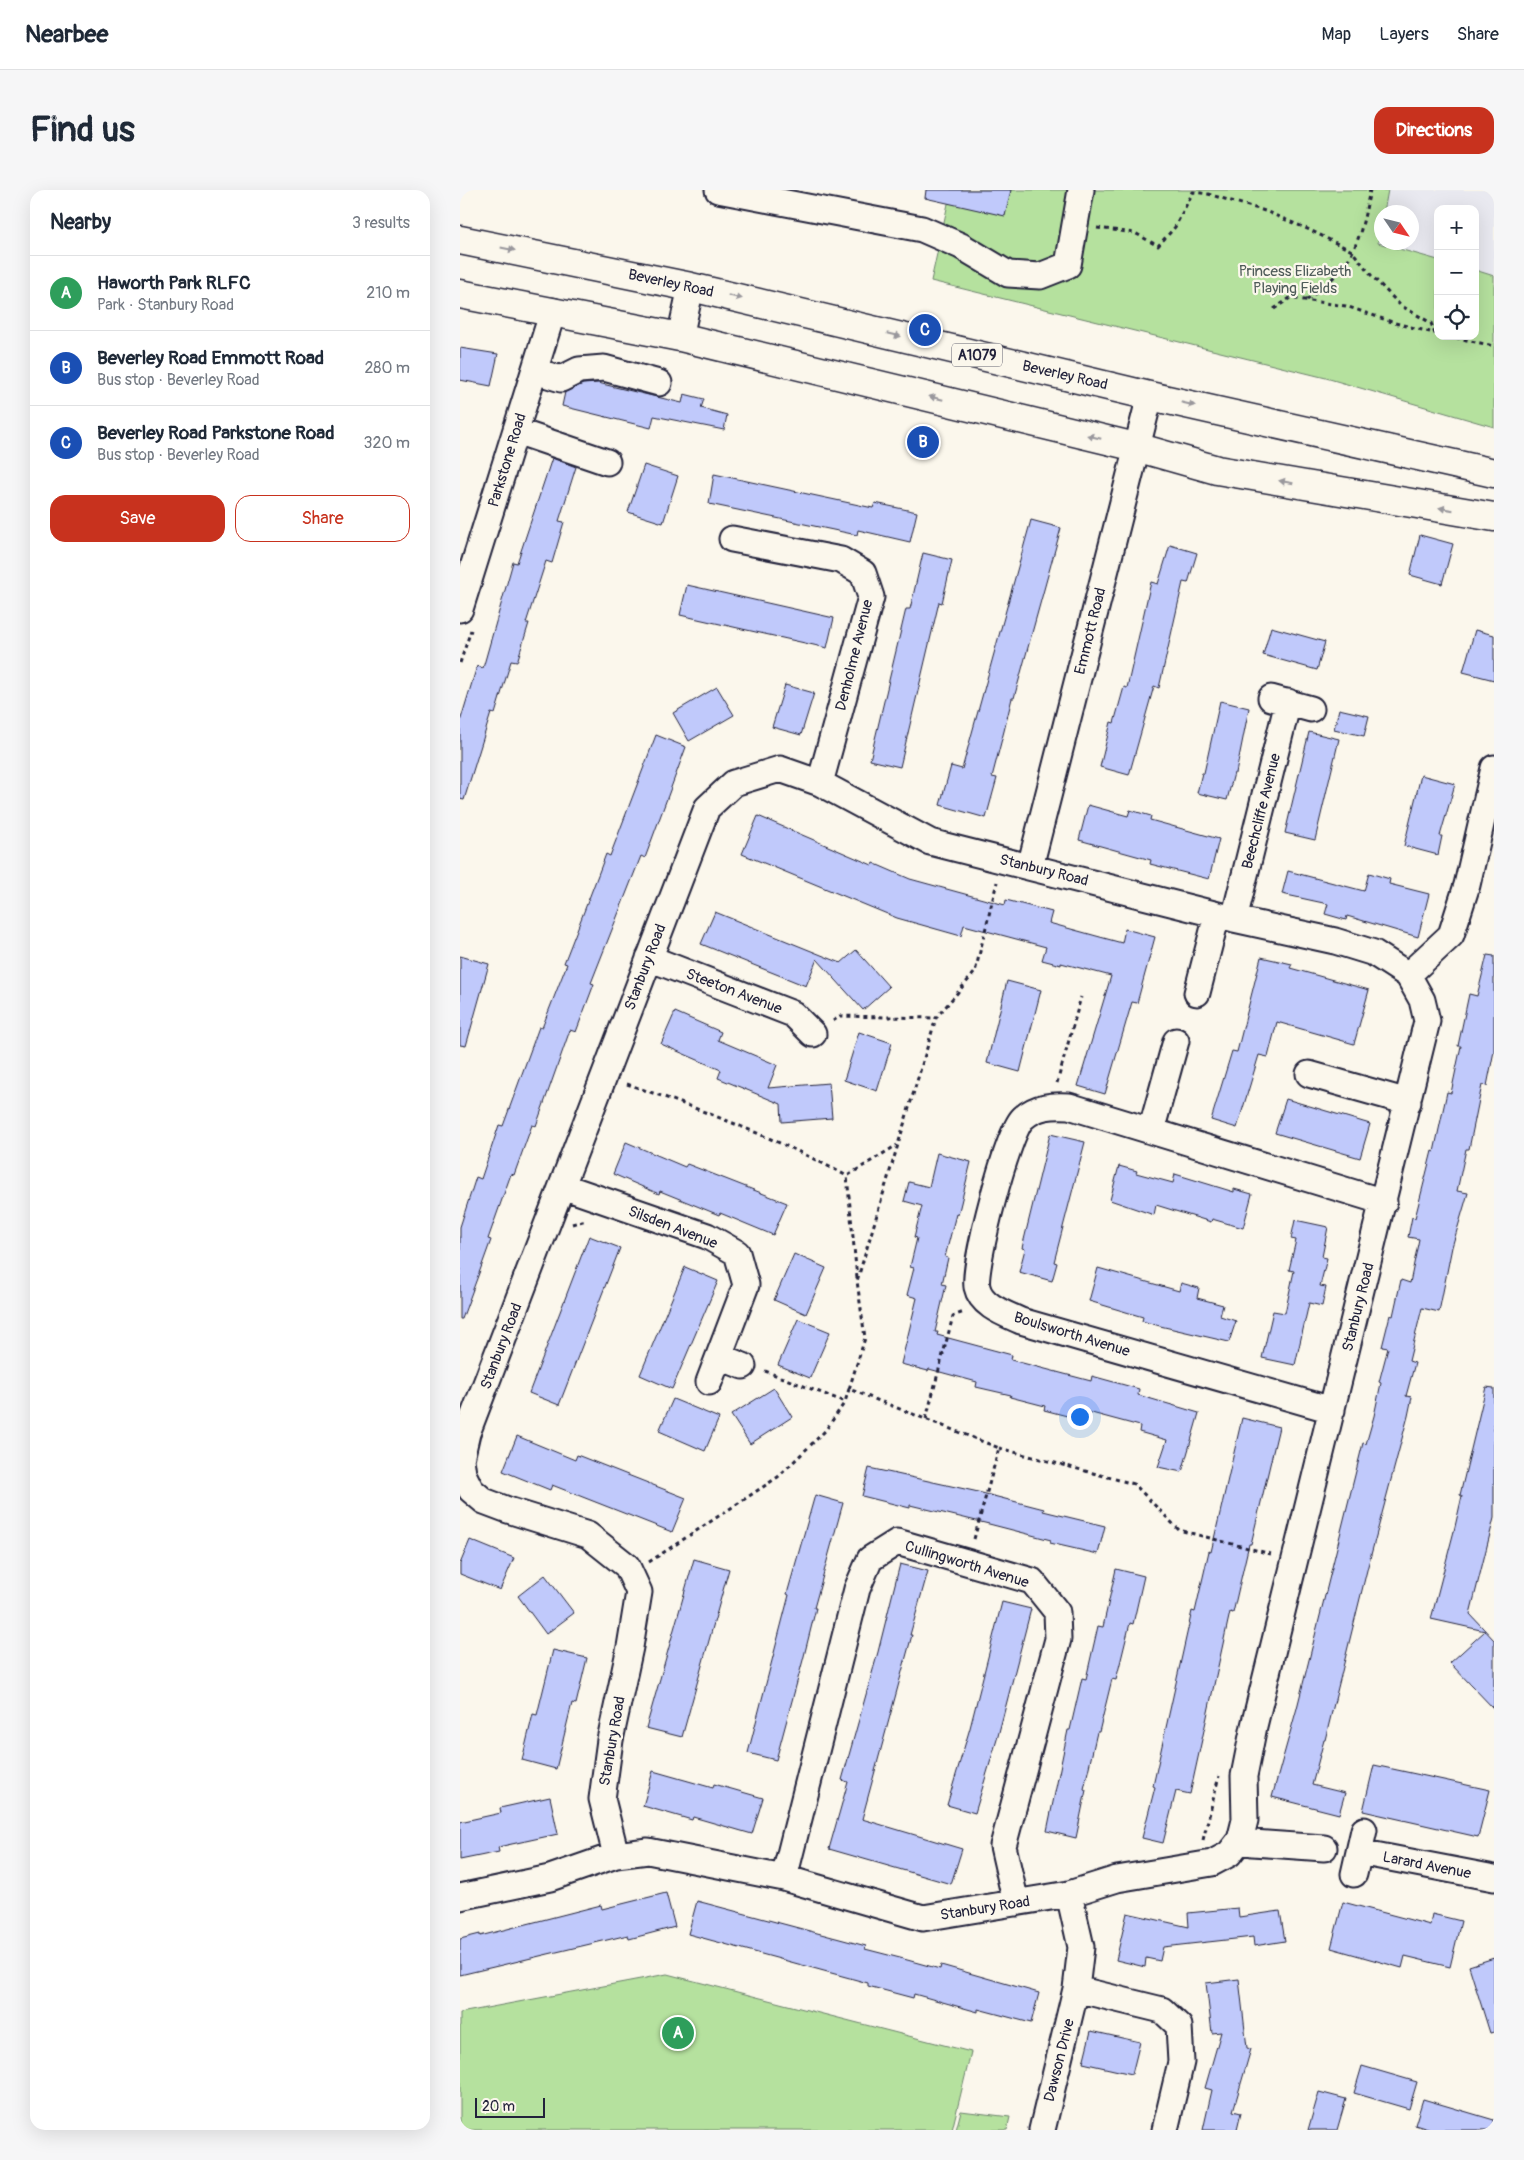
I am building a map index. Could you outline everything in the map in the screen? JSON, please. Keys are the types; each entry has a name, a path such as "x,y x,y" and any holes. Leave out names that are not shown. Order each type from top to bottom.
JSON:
{"main road":[{"name":"Beverley Road","path":"460,240 691,287 1150,396 1494,473"},
{"path":"460,294 680,337 1136,447 1217,470 1494,517"}],"street":[{"path":"718,190 821,200 922,229 961,246 1008,274 1040,276 1068,265 1081,190"},
{"path":"680,337 691,287"},
{"name":"Parkstone Road","path":"460,609 553,311"},
{"path":"535,371 560,379 579,370 604,368 660,383"},
{"name":"Emmott Road","path":"1030,866 1150,396"},
{"path":"516,431 607,462"},
{"name":"Denholme Avenue","path":"732,538 841,560 863,573 871,597 820,783"},
{"name":"Beechcliffe Avenue","path":"1225,917 1290,703"},
{"path":"1408,975 1451,935 1467,885 1494,768"},
{"name":"Stanbury Road","path":"780,769 820,783 930,842 1002,860 1225,917 1335,941 1374,953 1408,975 1422,1000 1427,1021 1254,1726 1244,1776 1245,1820 1240,1840 1229,1854 1212,1863 1117,1880 1070,1894 923,1918 784,1878 648,1851 616,1855 602,1799 610,1740 630,1647 639,1592 627,1566 588,1535 484,1501 471,1490 462,1475 461,1459 467,1434 707,808 734,783 780,769"},
{"path":"1197,993 1225,917"},
{"name":"Steeton Avenue","path":"649,958 793,1014 813,1034"},
{"path":"1150,1130 1176,1041"},
{"path":"1309,1074 1408,1102"},
{"path":"988,1303 977,1289 977,1270 1006,1154 1021,1119 1035,1109 1050,1105 1069,1106 1384,1202"},
{"name":"Silsden Avenue","path":"562,1186 707,1236 738,1254 746,1285 709,1382"},
{"name":"Boulsworth Avenue","path":"988,1303 991,1308 1021,1321 1332,1410"},
{"path":"720,1357 742,1366"},
{"name":"Cullingworth Avenue","path":"784,1878 857,1589 870,1559 897,1542 1032,1581 1057,1612 1058,1639 1003,1846 1016,1904"},
{"path":"1240,1840 1253,1843 1324,1848"},
{"name":"Larard Avenue","path":"1359,1852 1494,1878"},
{"path":"460,1897 550,1878 616,1855"},
{"name":"Dawson Drive","path":"1042,2130 1076,1990 1081,1947 1070,1894"},
{"path":"1076,1990 1162,2010 1179,2026 1181,2062 1165,2130"}],"path":[{"path":"1306,300 1331,280 1348,260 1361,230 1370,190"},
{"path":"1074,226 1135,233 1158,246 1174,226 1193,192 1208,194 1265,211 1310,230 1352,251 1371,275 1400,305 1431,323 1434,330"},
{"path":"1274,309 1290,298 1346,306 1434,333"},
{"path":"1466,340 1494,346"},
{"path":"857,1281 936,1018 975,972 1002,860"},
{"path":"1050,1105 1081,997"},
{"path":"813,1034 840,1016 936,1018"},
{"path":"603,1077 712,1113 816,1159 847,1176"},
{"path":"847,1176 898,1144"},
{"path":"631,1574 778,1477 825,1431 845,1402 865,1338 857,1281 847,1176"},
{"path":"926,1419 953,1316 988,1303"},
{"path":"742,1366 760,1369 845,1402"},
{"path":"849,1389 999,1448 1134,1484 1179,1530 1295,1560"},
{"path":"968,1562 999,1448"}],"shaded area":[{"path":"1388,190 1494,190 1494,276 1479,271 1479,205 1434,205 1434,259 1400,250 1419,250 1419,205 1385,205"}],"green space":[{"name":"Princess Elizabeth Playing Fields","path":"951,190 1388,190 1385,205 1374,205 1374,250 1403,250 1434,259 1434,340 1479,340 1479,271 1494,276 1494,427 1326,378 931,281"},
{"path":"667,1974 971,2052 952,2130 460,2130 460,2013"},
{"path":"961,2111 1010,2117 1007,2130 956,2130"}],"building":[{"path":"926,190 1011,190 1005,216 925,198"},
{"path":"460,348 498,354 491,386 460,380"},
{"path":"598,383 682,403 684,394 704,399 701,408 727,415 724,430 654,416 651,428 562,406 565,392 583,384"},
{"path":"552,458 576,467 559,521 564,522 552,563 546,561 526,623 529,623 517,662 511,661 495,714 491,713 464,800 460,799 460,722 477,666 483,668 513,562 517,563"},
{"path":"644,465 678,476 663,523 628,512"},
{"path":"714,474 873,508 875,503 917,512 910,542 858,530 857,535 709,504"},
{"path":"1031,520 1061,528 1014,698 1012,698 992,777 997,778 986,818 940,805 951,766 962,769"},
{"path":"1420,535 1453,544 1442,584 1410,575"},
{"path":"1170,545 1197,553 1188,583 1183,582 1159,688 1154,686 1129,775 1100,767 1111,722 1114,723 1124,687 1127,688 1151,582 1158,584"},
{"path":"923,553 952,560 942,603 939,602 900,767 870,760 906,609 910,609"},
{"path":"687,585 834,618 827,648 680,615"},
{"path":"1271,627 1325,642 1317,670 1263,655"},
{"path":"1475,630 1494,635 1494,680 1463,672"},
{"path":"785,685 814,693 801,735 772,727"},
{"path":"717,687 734,715 689,741 673,713"},
{"path":"1220,701 1249,708 1236,773 1234,773 1227,800 1197,793 1202,773 1204,773"},
{"path":"1339,709 1369,716 1364,736 1334,729"},
{"path":"1309,732 1339,739 1315,840 1285,833"},
{"path":"656,735 686,747 645,858 641,856 591,983 594,984 576,1032 570,1030 536,1126 532,1125 514,1175 511,1174 488,1239 491,1240 462,1319 460,1319 460,1227 476,1177 481,1179 499,1125 503,1126 539,1027 542,1028 567,964 564,963 606,854 610,856"},
{"path":"1421,775 1455,784 1440,836 1442,836 1438,855 1404,846"},
{"path":"1088,805 1128,816 1130,810 1151,816 1150,820 1219,839 1209,879 1150,864 1151,860 1079,840"},
{"path":"758,816 872,865 873,863 910,879 1005,905 1006,900 1052,912 1049,923 1122,943 1125,929 1155,937 1137,1003 1132,1002 1105,1094 1078,1086 1111,976 1042,960 1046,947 964,925 961,936 897,918 742,854"},
{"path":"1288,871 1364,891 1369,873 1390,879 1389,884 1429,894 1418,937 1347,916 1346,920 1325,914 1328,904 1282,894"},
{"path":"715,912 841,963 856,950 889,987 863,1010 817,959 806,986 701,944"},
{"path":"1487,955 1494,956 1494,1051 1487,1086 1482,1085 1469,1149 1466,1149 1457,1191 1468,1193 1452,1247 1439,1312 1422,1308 1409,1361 1415,1363 1406,1396 1412,1397 1408,1416 1312,1785 1345,1793 1339,1814 1272,1797 1297,1708 1363,1443 1366,1444 1374,1416 1381,1383 1379,1382 1388,1348 1382,1347 1390,1315 1393,1316 1401,1280 1410,1283 1419,1239 1408,1237 1412,1217 1415,1218 1432,1151 1434,1152 1447,1092 1451,1093 1461,1046 1458,1046 1469,994 1477,996"},
{"path":"460,956 489,964 466,1046 460,1045"},
{"path":"1261,957 1292,964 1290,968 1369,990 1354,1044 1277,1022 1268,1057 1259,1055 1237,1128 1211,1120 1232,1051 1237,1052"},
{"path":"1007,981 1041,990 1020,1072 987,1063"},
{"path":"675,1012 721,1032 718,1040 777,1065 768,1088 829,1083 832,1118 782,1122 781,1104 718,1078 721,1070 661,1044"},
{"path":"859,1032 892,1043 877,1091 844,1080"},
{"path":"1286,1099 1370,1124 1360,1158 1275,1133"},
{"path":"1050,1134 1085,1142 1054,1262 1057,1263 1052,1281 1019,1272 1025,1249 1022,1248"},
{"path":"626,1142 685,1167 687,1164 787,1203 773,1235 660,1191 659,1194 613,1174"},
{"path":"937,1153 971,1162 945,1257 948,1258 942,1284 946,1285 935,1332 938,1332 937,1335 1012,1355 1011,1360 1091,1381 1092,1376 1139,1389 1138,1395 1199,1413 1182,1472 1158,1467 1167,1440 1139,1432 1140,1426 1073,1408 1071,1417 1044,1410 1045,1406 1010,1397 1011,1395 976,1387 977,1382 929,1369 928,1371 901,1364 917,1298 907,1295 914,1268 910,1267 917,1238 914,1237 922,1206 904,1201 909,1182 929,1187"},
{"path":"1119,1166 1137,1171 1136,1173 1173,1183 1175,1174 1234,1192 1234,1189 1252,1194 1243,1228 1212,1219 1211,1222 1156,1205 1154,1215 1110,1200"},
{"path":"1295,1220 1328,1227 1322,1257 1327,1258 1320,1286 1326,1287 1322,1306 1309,1303 1295,1365 1262,1358 1273,1311 1285,1313 1294,1271 1289,1270 1296,1240 1291,1239"},
{"path":"589,1236 620,1248 559,1405 529,1393"},
{"path":"794,1254 826,1268 806,1314 774,1300"},
{"path":"685,1267 718,1281 672,1389 640,1375"},
{"path":"1098,1268 1179,1291 1181,1283 1199,1288 1197,1298 1223,1305 1220,1316 1236,1321 1229,1342 1142,1321 1143,1317 1089,1301"},
{"path":"798,1319 830,1332 810,1378 778,1365"},
{"path":"1486,1387 1494,1388 1494,1518 1470,1614 1494,1640 1494,1709 1450,1663 1485,1631 1431,1619 1454,1531 1462,1496 1460,1495"},
{"path":"774,1388 792,1417 750,1444 731,1415"},
{"path":"673,1399 719,1418 705,1451 659,1431"},
{"path":"1242,1418 1279,1427 1233,1613 1230,1612 1190,1794 1176,1791 1163,1843 1142,1838 1155,1787 1153,1786 1192,1611 1195,1612 1209,1551 1211,1552"},
{"path":"517,1436 575,1460 577,1455 686,1498 672,1532 552,1485 550,1490 503,1471"},
{"path":"869,1468 974,1491 1044,1509 1043,1511 1105,1526 1098,1554 1050,1543 1051,1540 989,1524 910,1505 910,1508 862,1496"},
{"path":"815,1495 843,1503 814,1608 816,1608 776,1760 748,1753 789,1595 787,1594"},
{"path":"470,1540 514,1558 500,1590 460,1574 460,1564"},
{"path":"694,1559 729,1569 682,1737 646,1728"},
{"path":"900,1564 928,1571 862,1819 962,1849 951,1884 829,1849 848,1782 842,1780 878,1652"},
{"path":"1116,1569 1144,1576 1133,1624 1130,1623 1116,1680 1112,1679 1099,1732 1097,1732 1084,1789 1086,1790 1076,1838 1047,1831 1068,1730 1070,1730 1082,1678 1086,1679 1098,1626 1103,1627"},
{"path":"545,1575 574,1613 546,1634 518,1596"},
{"path":"1002,1602 1031,1609 998,1736 975,1813 947,1805 970,1728"},
{"path":"553,1650 587,1658 576,1704 572,1703 556,1769 522,1760 533,1714 537,1715"},
{"path":"1374,1765 1490,1790 1478,1837 1363,1811"},
{"path":"653,1771 713,1788 714,1784 763,1798 752,1834 693,1817 692,1820 643,1806"},
{"path":"550,1797 558,1834 498,1847 499,1852 460,1860 460,1822 501,1813 500,1808"},
{"path":"666,1893 675,1927 629,1939 628,1935 460,1975 460,1939 480,1934 480,1936 601,1905 602,1909"},
{"path":"697,1901 866,1946 865,1949 940,1969 941,1965 1039,1993 1031,2023 978,2009 978,2012 914,1994 913,1998 868,1986 868,1983 688,1934"},
{"path":"1343,1902 1430,1925 1432,1914 1461,1921 1450,1967 1405,1956 1402,1968 1331,1948"},
{"path":"1238,1908 1239,1917 1280,1911 1285,1941 1254,1946 1253,1937 1163,1947 1160,1961 1146,1958 1145,1967 1116,1960 1127,1913 1189,1927 1188,1913"},
{"path":"1494,1958 1494,2032 1490,2033 1469,1966"},
{"path":"1239,1979 1247,2048 1251,2049 1233,2111 1241,2113 1237,2130 1203,2130 1212,2090 1205,2088 1221,2032 1212,2033 1206,1983"},
{"path":"1091,2031 1140,2042 1132,2074 1083,2063"},
{"path":"1362,2066 1417,2082 1409,2109 1354,2093"},
{"path":"1319,2092 1346,2099 1337,2130 1308,2130"},
{"path":"1423,2099 1494,2120 1494,2130 1431,2130 1415,2125"}],"place":[{"name":"Beverley Road Parkstone Road","path":"925,330"},
{"name":"Beverley Road Emmott Road","path":"923,442"},
{"name":"Haworth Park RLFC","path":"678,2033"}]}
